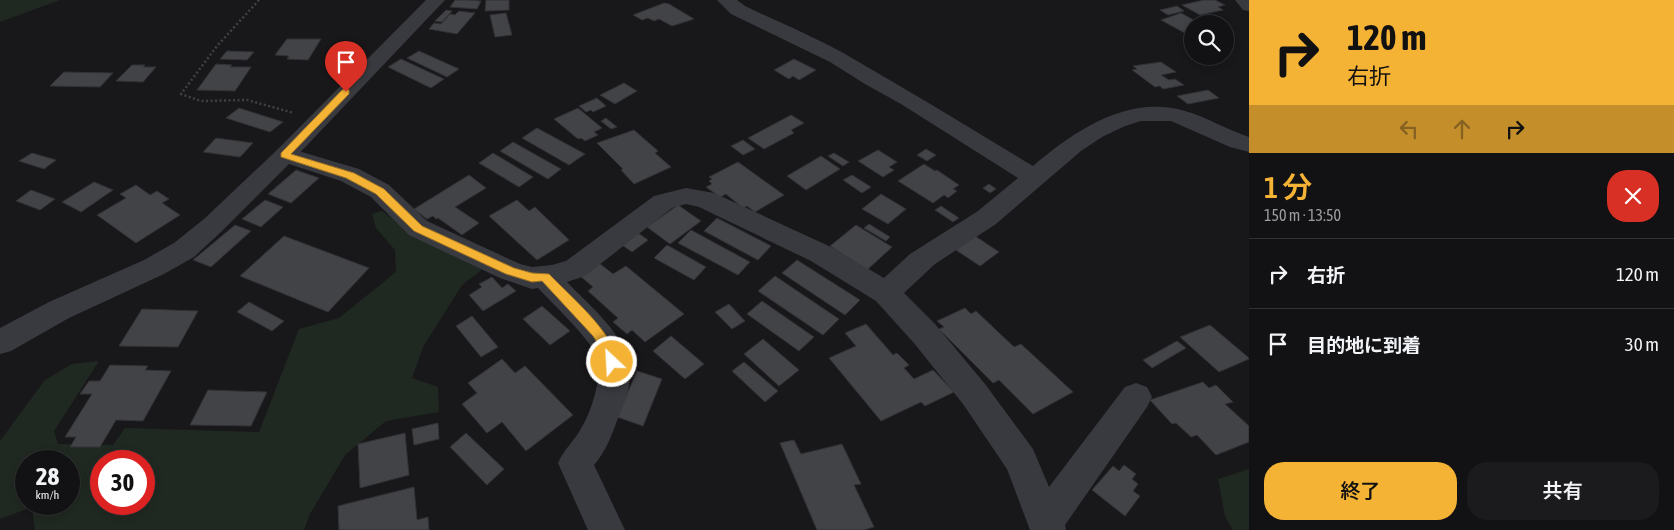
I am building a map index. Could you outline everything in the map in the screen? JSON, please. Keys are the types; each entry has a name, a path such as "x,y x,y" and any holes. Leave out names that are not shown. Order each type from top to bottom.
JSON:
{"street":[{"path":"0,342 59,310 154,267 184,250 213,226 285,155 436,0"},
{"path":"726,0 738,10 836,58 872,80 909,99 1033,177"},
{"path":"1244,0 1249,6"},
{"path":"886,293 925,257 994,212 1033,177 1084,137 1126,118 1145,114 1183,117 1222,136 1249,145"},
{"path":"285,155 350,175 380,191 418,228 493,264 532,278 545,277 574,269 662,202 686,196 705,199 821,254 886,293 924,333 974,394 1021,460 1046,526"},
{"path":"545,277 597,333 610,352 612,359 615,373 608,404 592,442 575,463 607,530"},
{"path":"1046,526 1136,396"}],"path":[{"path":"259,0 217,46 181,94 201,101 247,100 318,120"}],"shaded area":[{"path":"0,0 60,0 0,22"},
{"path":"382,211 406,229 484,268 462,285 423,347 412,378 438,387 439,412 386,421 345,455 310,514 304,530 35,530 33,515 80,515 80,450 15,450 15,513 0,519 0,441 45,380 72,364 99,361 54,431 58,444 113,445 125,428 259,432 299,329 339,318 396,272 395,250 376,228 372,214"},
{"path":"1249,469 1249,530 1233,530 1225,516 1218,479"}],"building":[{"path":"455,0 481,1 477,9 450,7"},
{"path":"486,0 509,0 509,10 485,11"},
{"path":"1204,0 1215,0 1225,5 1218,7 1223,10 1200,15 1182,5"},
{"path":"664,3 694,19 672,26 659,19 654,21 648,18 642,20 633,15"},
{"path":"1177,6 1184,11 1168,15 1160,10"},
{"path":"446,10 452,11 442,22 435,21"},
{"path":"459,11 475,13 457,34 429,29 434,23 441,24 450,14 455,15"},
{"path":"506,13 512,35 495,37 490,15"},
{"path":"1181,13 1185,15 1184,33 1161,20"},
{"path":"287,39 321,39 308,60 287,59 289,56 275,55"},
{"path":"227,51 254,52 247,60 220,59"},
{"path":"419,51 459,69 447,77 407,58"},
{"path":"401,59 444,79 431,88 388,67"},
{"path":"794,59 816,70 799,80 793,76 789,79 774,70"},
{"path":"1161,62 1176,72 1161,75 1169,80 1175,79 1184,85 1163,89 1160,86 1155,87 1132,70 1137,69 1133,66"},
{"path":"216,64 232,65 230,67 251,67 235,91 197,90"},
{"path":"132,65 156,67 143,82 116,81"},
{"path":"64,72 113,73 100,87 50,86"},
{"path":"624,83 637,91 615,104 600,95"},
{"path":"1208,90 1219,98 1188,104 1177,96"},
{"path":"597,98 606,106 593,112 591,110 586,112 579,106"},
{"path":"239,108 283,122 270,132 226,118"},
{"path":"578,108 602,128 594,132 598,135 585,141 581,138 578,139 554,119"},
{"path":"791,115 804,123 791,130 794,133 764,149 748,138"},
{"path":"606,118 617,127 611,129 601,121"},
{"path":"537,128 585,154 569,165 522,138"},
{"path":"634,130 658,151 655,153 671,167 634,184 621,170 623,169 597,143"},
{"path":"216,138 253,143 240,157 203,152"},
{"path":"743,140 755,149 743,155 731,146"},
{"path":"513,142 561,169 548,179 500,151"},
{"path":"926,149 936,155 927,161 917,155"},
{"path":"878,150 897,162 889,167 894,170 883,177 858,161"},
{"path":"32,153 56,160 44,169 19,161"},
{"path":"493,153 533,177 519,187 479,163"},
{"path":"834,153 849,162 843,166 828,156"},
{"path":"821,156 840,169 806,190 787,176"},
{"path":"738,162 784,195 755,212 747,206 743,208 726,194 720,197 706,187 712,184 709,181 712,179 709,177"},
{"path":"924,164 935,171 937,170 959,185 953,189 957,191 948,198 944,195 933,203 898,181"},
{"path":"296,170 319,178 291,203 268,194"},
{"path":"469,175 486,188 455,207 479,223 462,235 438,218 436,219 433,216 427,219 414,209"},
{"path":"852,175 871,187 862,193 843,180"},
{"path":"94,182 113,190 81,212 62,202"},
{"path":"989,184 996,189 990,193 983,188"},
{"path":"136,185 150,195 157,191 169,199 162,203 180,215 136,243 97,215 126,198 120,194"},
{"path":"31,190 55,199 40,210 16,201"},
{"path":"881,194 906,209 888,224 862,209"},
{"path":"265,200 283,207 261,227 242,219"},
{"path":"517,200 529,211 535,207 569,240 537,260 489,216"},
{"path":"678,205 701,221 670,244 647,227"},
{"path":"941,206 959,218 953,222 935,210"},
{"path":"717,218 771,246 758,260 704,231"},
{"path":"869,224 890,237 886,241 864,228"},
{"path":"235,225 251,231 211,267 193,260"},
{"path":"856,225 892,247 867,270 830,246"},
{"path":"691,230 750,262 738,275 678,243"},
{"path":"638,233 648,240 632,252 622,245"},
{"path":"284,236 369,268 328,312 240,276"},
{"path":"975,236 999,252 980,266 956,250"},
{"path":"667,245 706,267 694,280 654,258"},
{"path":"797,260 860,300 845,315 782,273"},
{"path":"599,263 613,274 626,266 684,314 645,342 632,330 627,334 613,322 618,318 588,291 593,287 579,275"},
{"path":"775,276 839,319 823,335 758,291"},
{"path":"492,277 502,288 508,284 516,291 483,311 469,295 482,287 479,284"},
{"path":"762,301 814,337 799,351 747,314"},
{"path":"249,302 284,321 272,331 237,312"},
{"path":"729,304 745,321 732,329 715,312"},
{"path":"542,306 570,331 550,345 523,319"},
{"path":"965,308 971,314 976,311 1014,347 1021,344 1073,392 1033,414 999,380 993,383 939,329 944,327 937,321"},
{"path":"142,309 198,311 178,347 119,346"},
{"path":"472,316 498,347 481,357 456,326"},
{"path":"866,324 893,355 897,353 909,365 904,368 914,379 933,370 954,392 925,406 921,402 881,421 829,358 856,346 845,333"},
{"path":"1210,325 1249,359 1219,372 1180,337"},
{"path":"671,336 704,364 685,379 653,351"},
{"path":"763,339 799,370 779,386 744,354"},
{"path":"1177,341 1186,348 1152,368 1143,360"},
{"path":"502,359 515,373 525,366 573,415 526,451 502,422 487,433 462,404 477,393 468,383"},
{"path":"744,362 778,391 765,402 732,371"},
{"path":"110,365 148,366 145,370 171,371 143,421 116,420 100,447 70,447 76,437 65,437 92,394 80,394 89,381 100,381"},
{"path":"637,371 662,379 643,426 617,417"},
{"path":"1203,382 1209,388 1216,385 1233,402 1225,404 1249,426 1249,442 1216,455 1197,435 1191,437 1176,423 1172,424 1150,400"},
{"path":"208,390 267,392 251,426 190,425"},
{"path":"438,423 439,439 414,445 412,429"},
{"path":"405,433 409,475 360,488 358,444"},
{"path":"466,433 504,469 487,485 450,447"},
{"path":"794,440 801,454 842,444 861,484 854,485 874,527 864,530 817,530 780,443"},
{"path":"1124,465 1136,474 1132,479 1138,484 1133,491 1140,496 1125,516 1092,490 1113,466 1119,471"},
{"path":"414,487 417,520 428,517 429,530 339,530 338,506"}],"route":[{"path":"346,92 285,155 350,175 380,191 418,228 464,250 510,271 532,278 545,277 597,333 610,352 612,362"}]}
